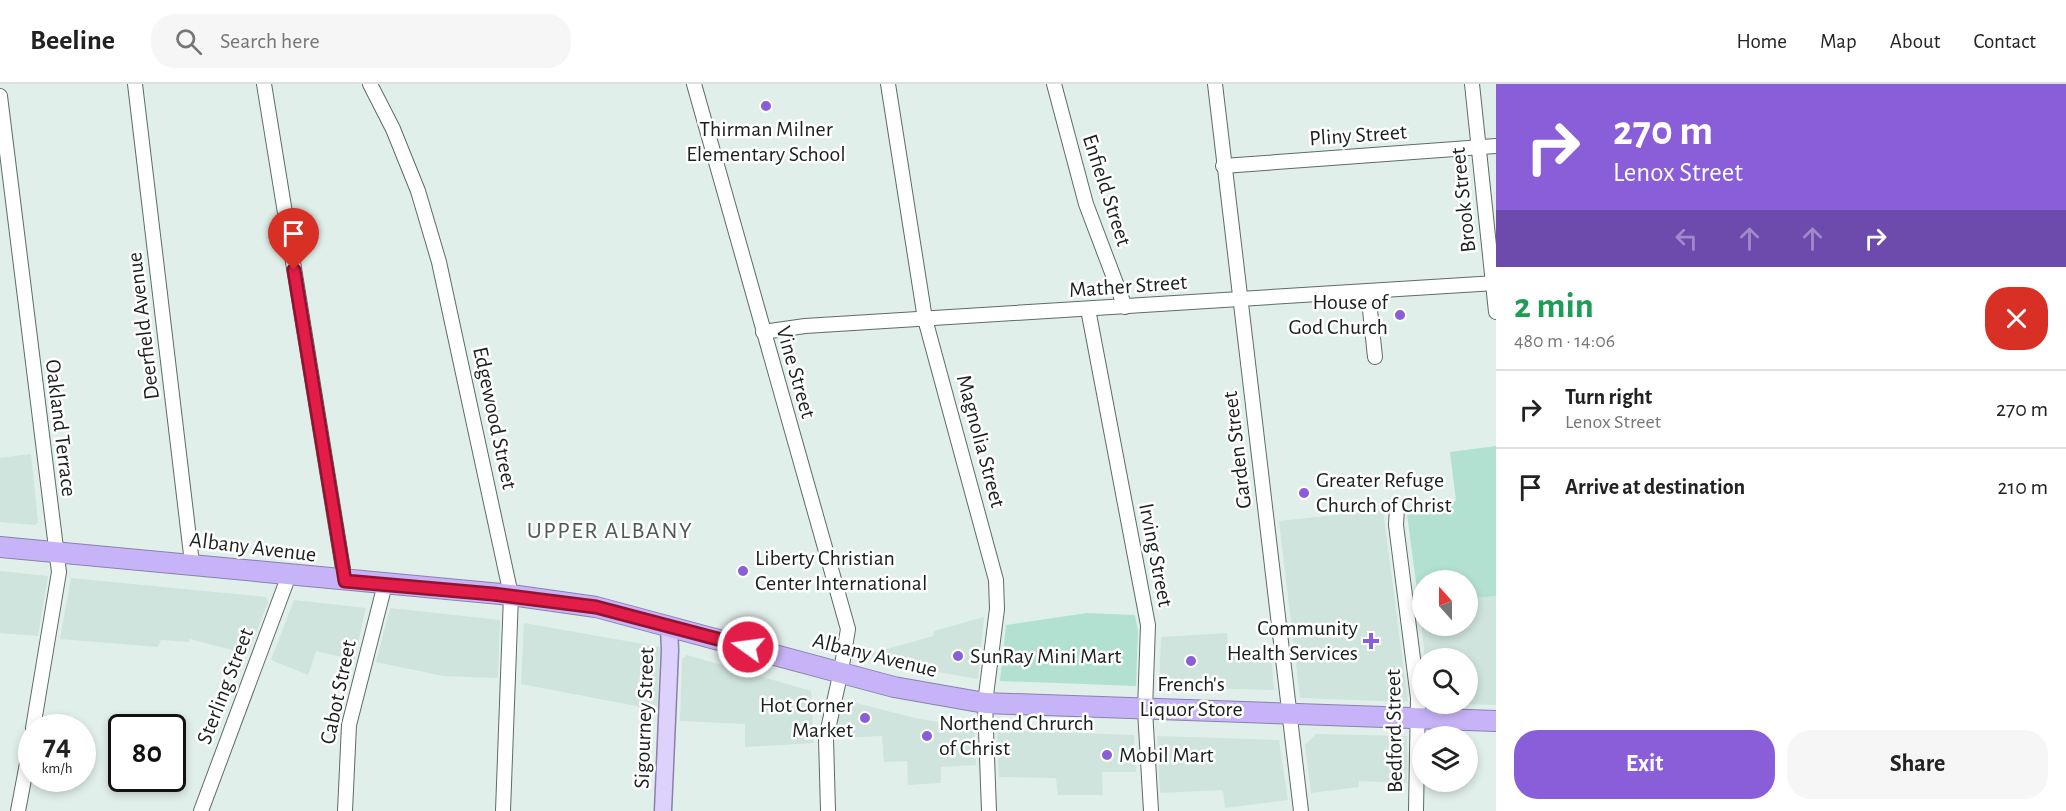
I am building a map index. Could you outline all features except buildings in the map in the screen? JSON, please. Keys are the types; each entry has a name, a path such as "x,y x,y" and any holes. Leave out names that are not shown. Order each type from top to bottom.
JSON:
{"highway":[{"name":"Albany Avenue","path":"0,547 192,563 596,607 913,691 985,703 1289,716 1496,721"}],"main road":[{"name":"Sigourney Street","path":"663,811 669,627"}],"street":[{"name":"Deerfield Avenue","path":"135,84 192,563"},
{"path":"264,84 345,581"},
{"name":"Edgewood Street","path":"370,84 393,129 418,191 439,262 511,596 503,811"},
{"name":"Vine Street","path":"694,84 848,629 826,738 828,811"},
{"name":"Magnolia Street","path":"888,84 926,320 996,580 997,609 985,703 989,811"},
{"name":"Enfield Street","path":"1054,84 1086,204 1125,307"},
{"name":"Garden Street","path":"1215,84 1301,811"},
{"name":"Brook Street","path":"1472,84 1496,312"},
{"name":"Oakland Terrace","path":"0,96 59,579 35,714"},
{"name":"Pliny Street","path":"1224,166 1496,146"},
{"name":"Mather Street","path":"764,332 782,328 1494,284"},
{"path":"1368,291 1375,357"},
{"name":"Irving Street","path":"1088,309 1148,626 1145,710 1151,811"},
{"name":"Bedford Street","path":"1397,508 1396,525 1417,687 1416,811"},
{"name":"Sterling Street","path":"201,811 290,575"},
{"name":"Cabot Street","path":"345,811 349,725 385,584"},
{"path":"18,811 22,792"}],"shaded area":[{"path":"31,454 38,522 35,525 0,522 0,458"},
{"path":"1383,510 1408,702 1300,698 1279,521"},
{"path":"0,571 48,576 38,636 0,633"},
{"path":"71,578 266,597 268,602 248,654 190,639 189,642 161,640 158,647 60,639"},
{"path":"1496,596 1496,705 1478,705 1478,648 1424,648 1423,636 1478,636 1478,598"},
{"path":"294,600 366,608 354,660 316,651 308,675 271,660"},
{"path":"390,608 500,620 498,678 443,676 376,662"},
{"path":"984,617 978,679 896,665 876,660 869,654 933,636 934,631"},
{"path":"524,623 660,647 657,710 521,684"},
{"path":"1227,633 1228,655 1271,653 1274,690 1159,687 1161,637"},
{"path":"687,655 811,691 814,743 745,747 745,724 680,721 682,659"},
{"path":"840,699 915,718 974,728 976,765 941,767 941,783 908,785 907,761 884,762 882,736 837,738 835,703"},
{"path":"997,730 1134,735 1136,772 1102,772 1103,795 1058,795 1056,778 999,777"},
{"path":"1316,734 1407,736 1407,783 1359,781 1359,787 1311,793 1305,745"},
{"path":"1157,736 1279,740 1288,800 1225,808 1223,790 1160,793"}],"green space":[{"path":"1496,446 1496,596 1478,598 1478,570 1414,570 1406,507 1456,501 1450,452"},
{"path":"1087,613 1135,615 1138,631 1136,686 1000,681 1006,625"}],"place":[{"name":"Thirman Milner Elementary School","path":"766,106"},
{"name":"House of God Church","path":"1400,315"},
{"name":"Greater Refuge Church of Christ","path":"1304,493"},
{"name":"Liberty Christian Center International","path":"743,571"},
{"name":"Community Health Services","path":"1371,641"},
{"name":"SunRay Mini Mart","path":"958,656"},
{"name":"French's Liquor Store","path":"1191,661"},
{"name":"Hot Corner Market","path":"865,718"},
{"name":"Northend Chrurch of Christ","path":"927,736"},
{"name":"Mobil Mart","path":"1107,755"}],"district":[{"name":"UPPER ALBANY","path":"610,531"}],"route":[{"path":"294,270 345,581 493,594 596,607 748,647"}]}
